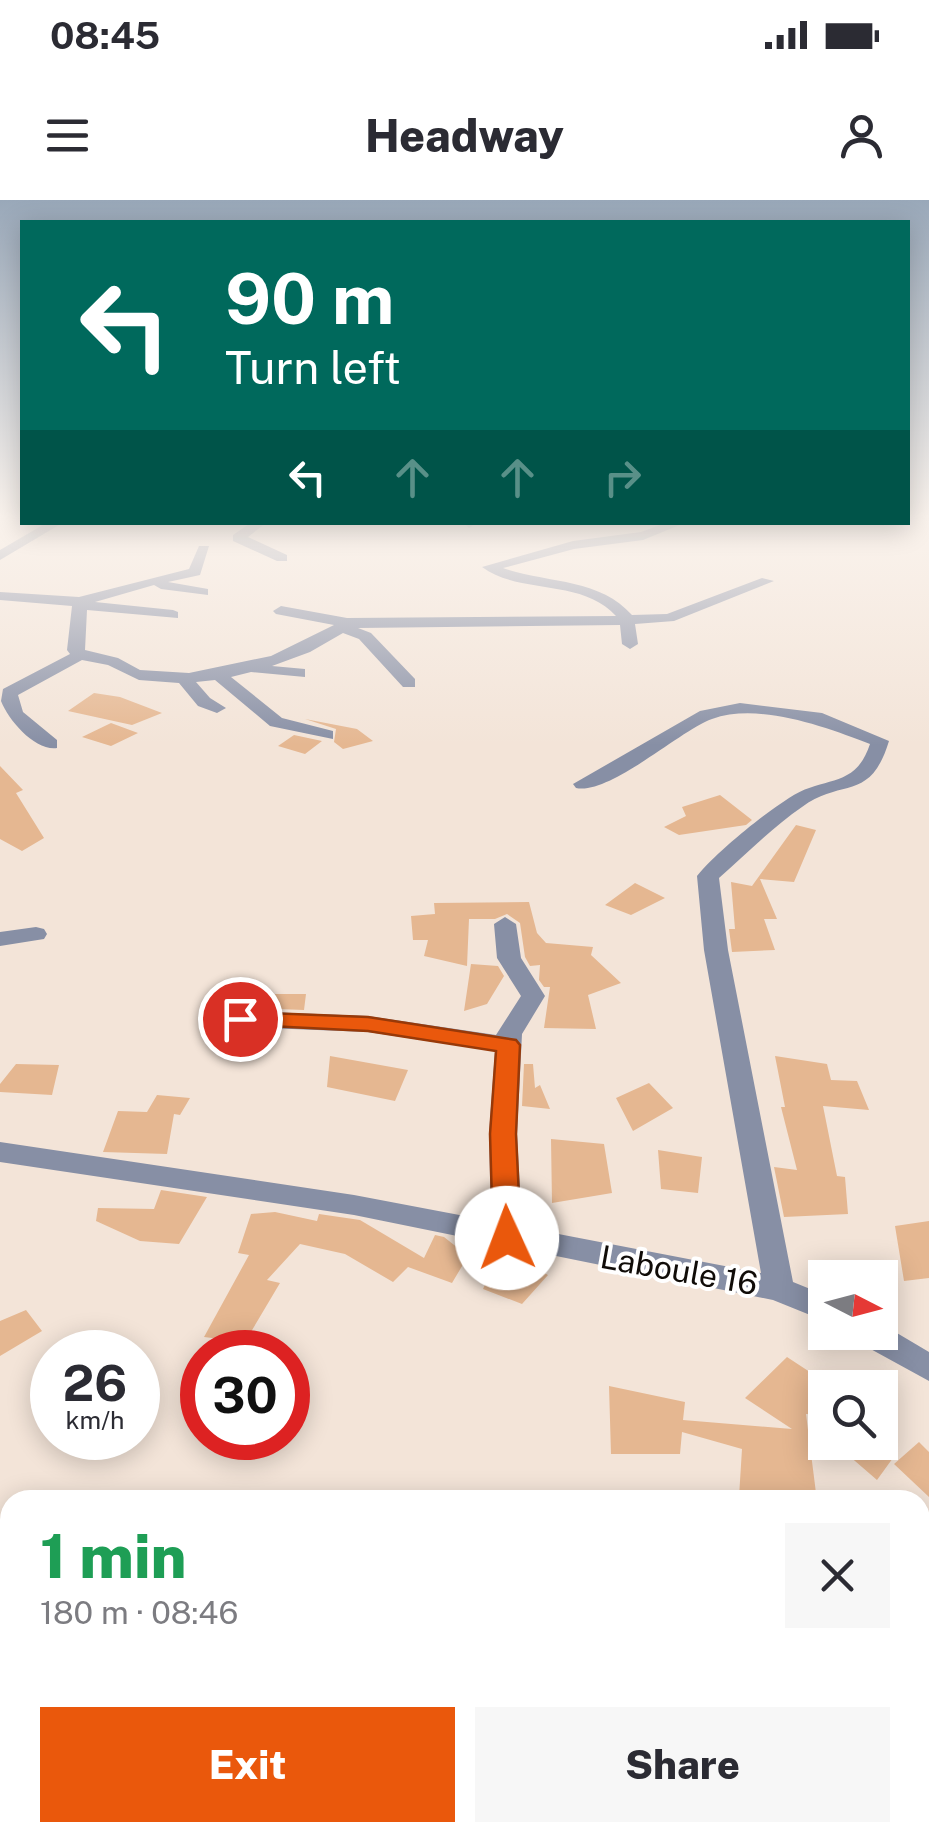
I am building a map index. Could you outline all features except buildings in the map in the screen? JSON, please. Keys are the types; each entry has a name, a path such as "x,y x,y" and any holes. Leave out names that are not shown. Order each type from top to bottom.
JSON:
{"street":[{"path":"12,612 63,592"},
{"path":"80,604 118,592"},
{"path":"575,592 622,611 630,644"},
{"path":"281,611 345,625 579,622 677,617 741,592"},
{"path":"0,596 173,616"},
{"path":"80,604 74,644 80,656"},
{"path":"529,611 579,622"},
{"path":"51,744 14,712 8,702 9,693 80,656 117,662 138,675 219,675 253,668 345,625"},
{"path":"345,625 364,636 410,683"},
{"path":"253,668 299,672"},
{"path":"219,675 276,722 326,735"},
{"path":"184,678 204,702 216,708"},
{"path":"583,784 628,763 706,715 740,708 816,716 880,742 872,766 859,778 798,800 708,876 716,950 779,1288"},
{"path":"505,924 509,958 533,996 509,1034 503,1134 507,1238"},
{"path":"0,939 36,934"},
{"path":"240,1019 368,1024 508,1045"},
{"name":"Laboule 16","path":"0,1152 354,1206 779,1288 808,1301"},
{"path":"898,1350 929,1368"}],"route":[{"path":"240,1019 368,1024 508,1045 503,1134 507,1238"}]}
